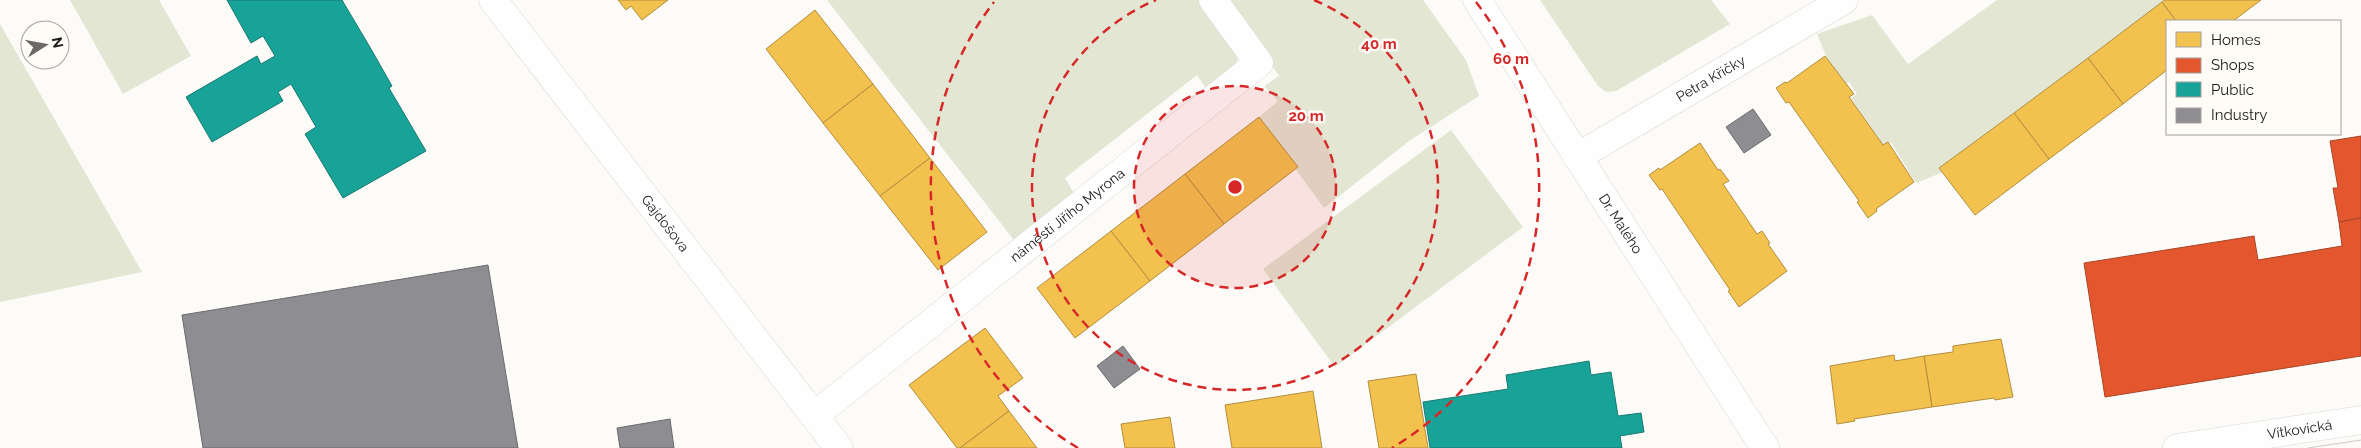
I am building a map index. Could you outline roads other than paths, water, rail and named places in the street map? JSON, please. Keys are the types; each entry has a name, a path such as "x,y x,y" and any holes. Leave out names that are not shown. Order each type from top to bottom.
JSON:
{"street":[{"name":"Gajdošova","path":"494,0 839,448"},
{"name":"náměstí Jiřího Myrona","path":"815,415 1259,63 1213,0"},
{"name":"Dr. Malého","path":"1477,0 1765,448"},
{"name":"Petra Křičky","path":"1577,157 1844,0"},
{"name":"Vítkovická","path":"2177,448 2361,420"}],"tram line":[{"path":"2308,448 2361,440"}]}
